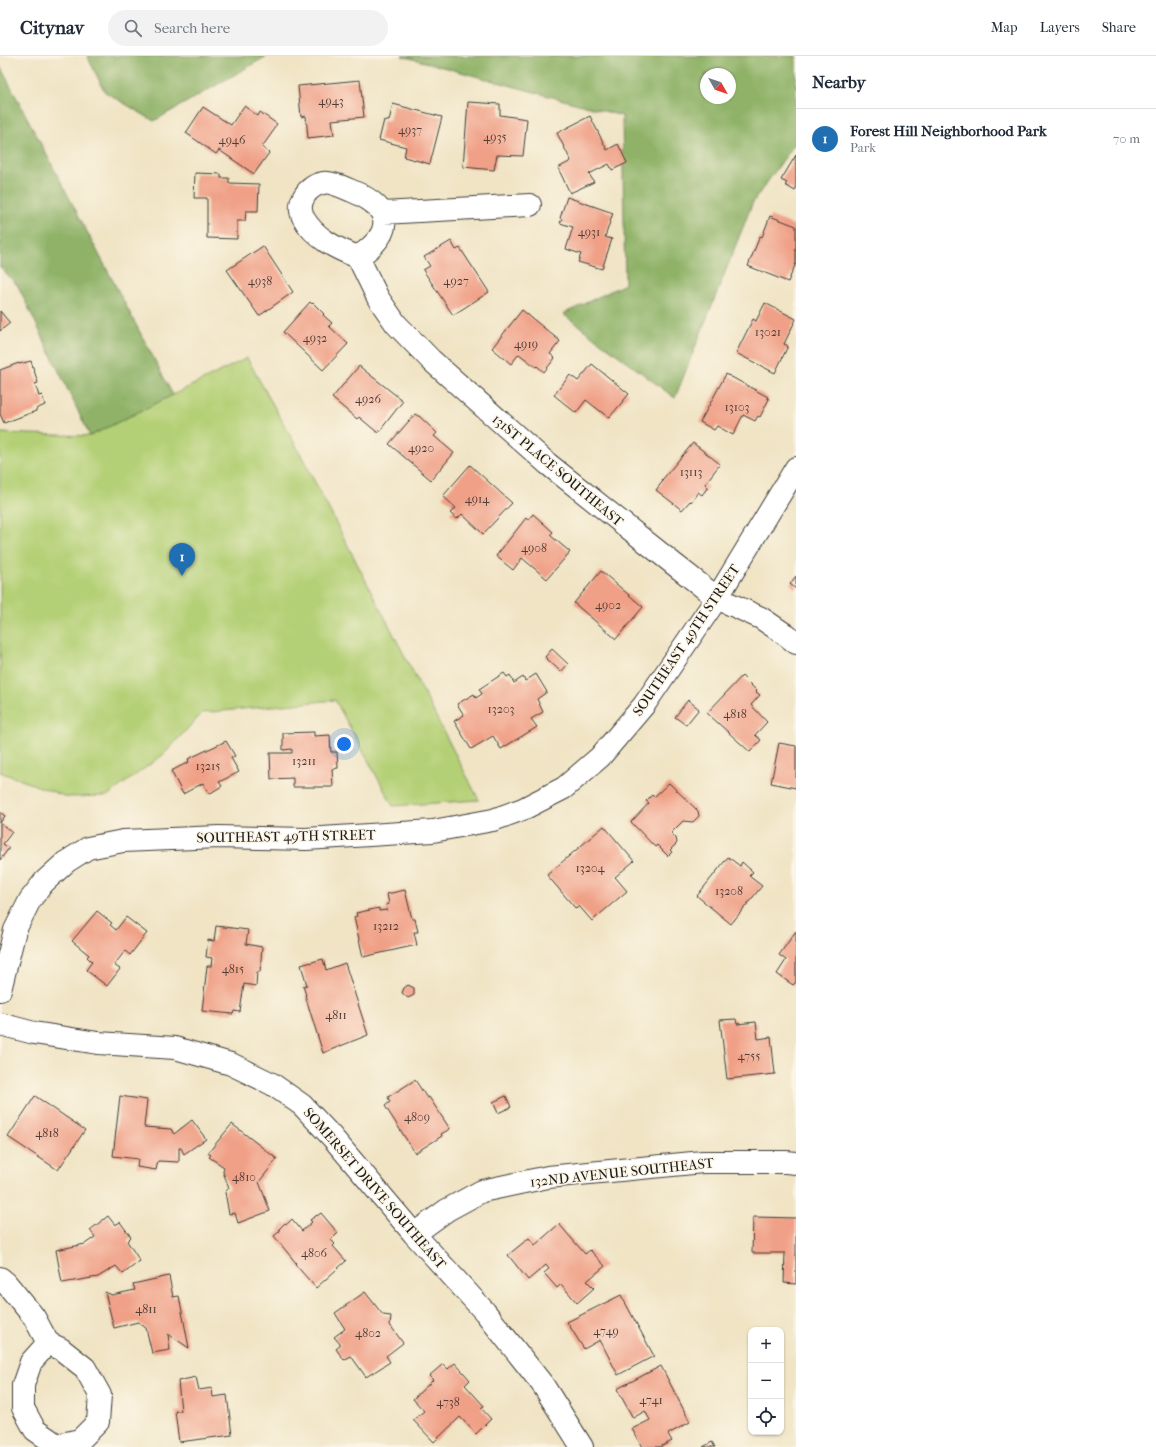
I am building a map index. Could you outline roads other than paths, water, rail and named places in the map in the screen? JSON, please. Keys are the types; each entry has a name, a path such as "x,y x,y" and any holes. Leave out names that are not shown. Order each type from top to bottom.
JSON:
{"street":[{"path":"323,182 341,186 365,196 376,204 383,213 385,224 381,236 371,248 358,257 345,252 320,238 306,224 300,210 301,200 311,188 323,182"},
{"path":"383,213 530,205"},
{"name":"131ST PLACE SOUTHEAST","path":"358,257 378,298 396,324 431,360 548,464 718,598 760,618 796,643"},
{"name":"SOUTHEAST 49TH STREET","path":"0,990 16,930 30,900 44,882 66,862 88,848 123,841 219,837 306,839 433,831 493,820 523,809 564,788 600,757 644,705 718,598 796,468"},
{"name":"SOMERSET DRIVE SOUTHEAST","path":"0,1024 34,1033 98,1043 175,1048 231,1064 272,1084 302,1105 332,1137 414,1234 485,1312 543,1385 582,1447"},
{"name":"132ND AVENUE SOUTHEAST","path":"414,1234 447,1210 482,1191 548,1176 703,1162 796,1163"},
{"path":"0,1278 6,1283 34,1317 48,1343"}],"place":[{"name":"Forest Hill Neighborhood Park","path":"182,576"}]}
